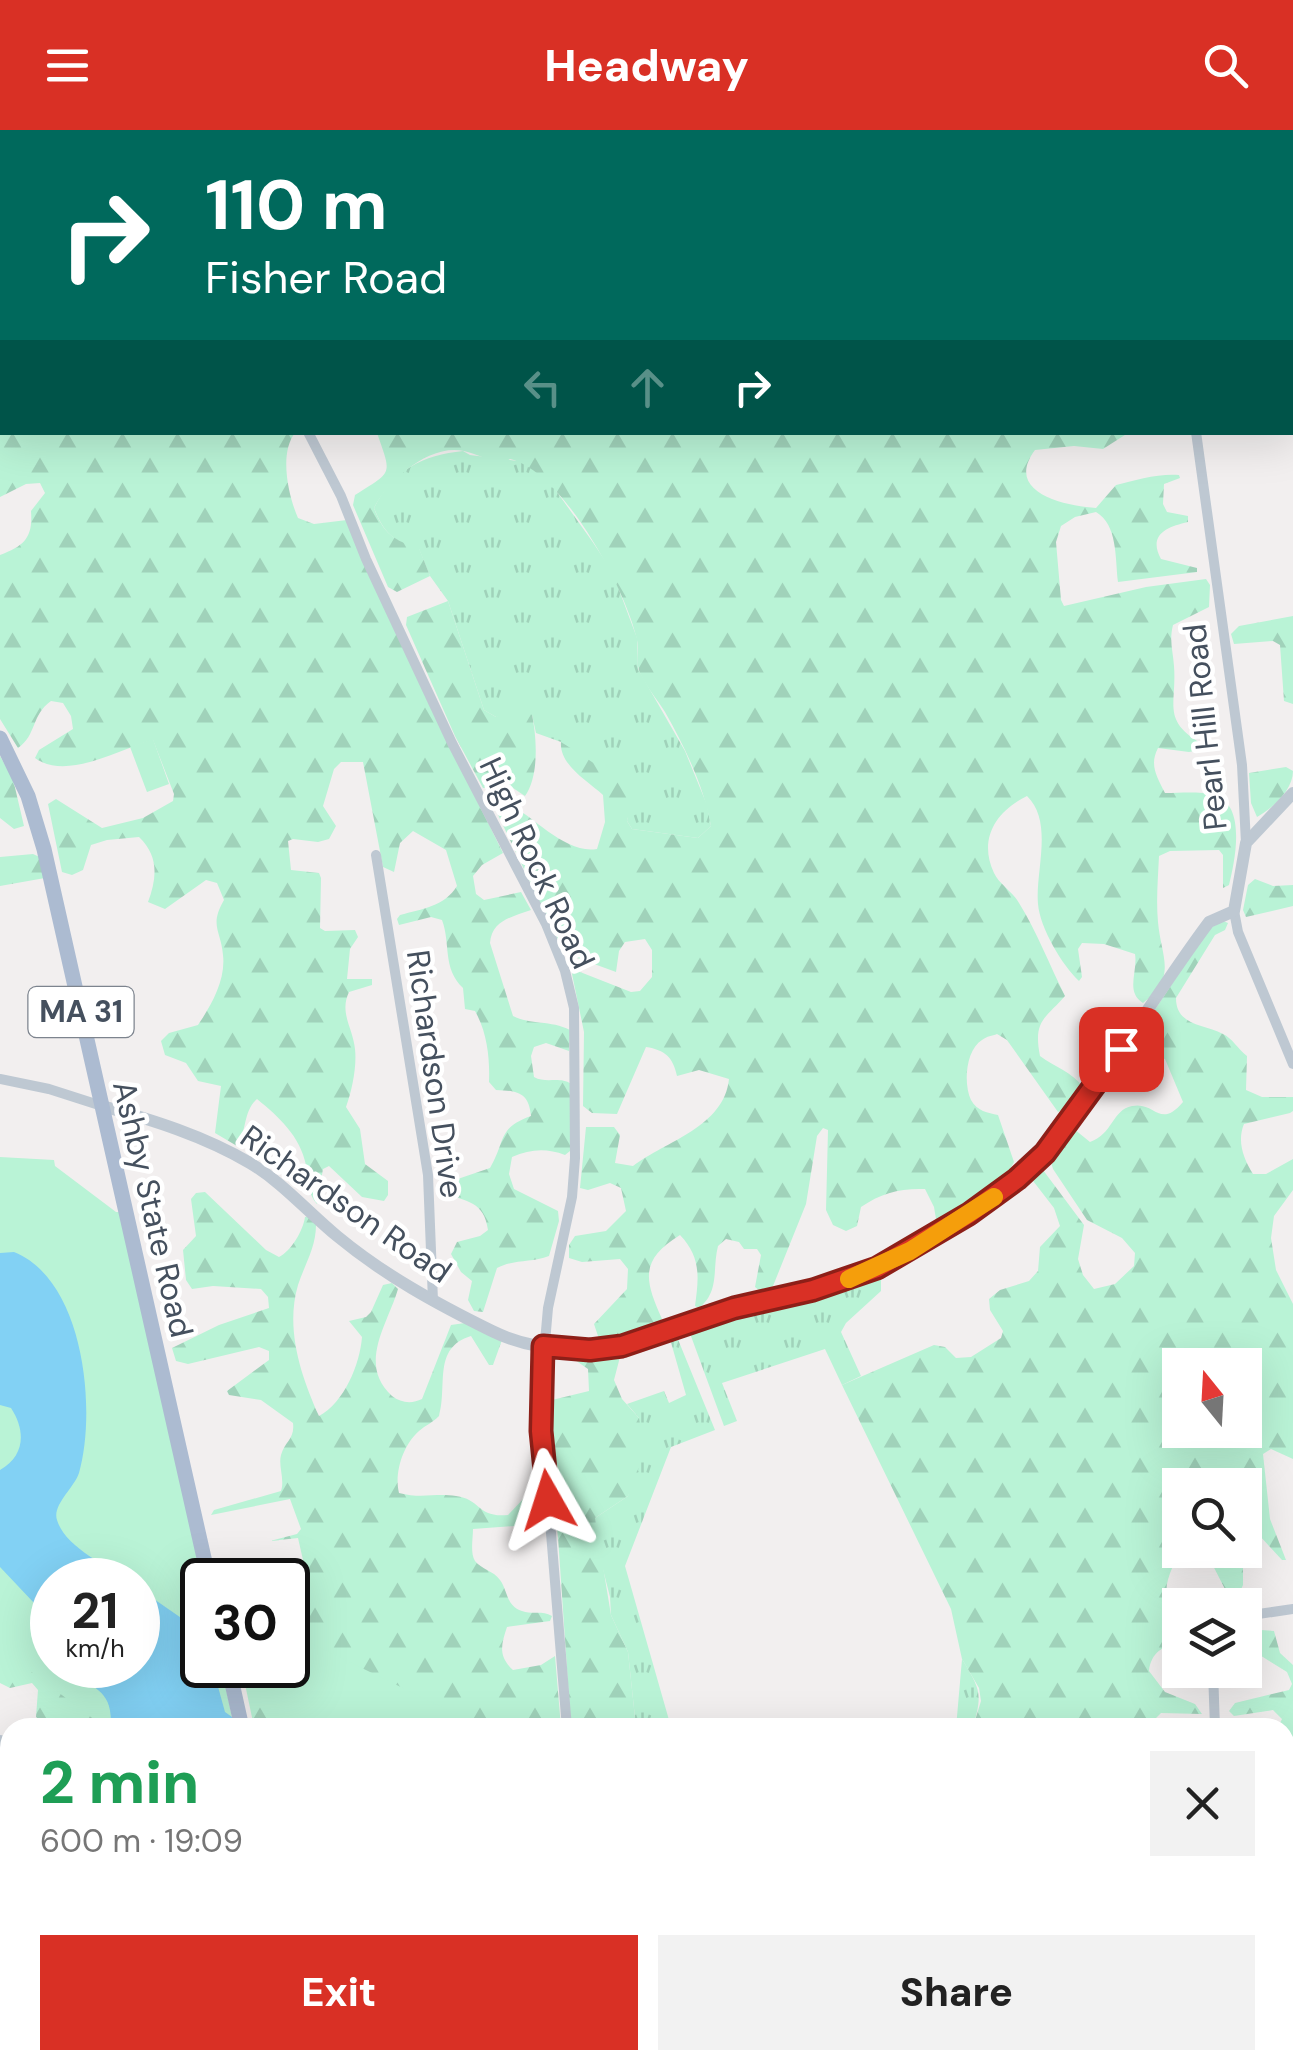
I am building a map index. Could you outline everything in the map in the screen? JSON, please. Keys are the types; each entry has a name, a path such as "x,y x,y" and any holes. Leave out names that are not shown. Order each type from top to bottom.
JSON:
{"main road":[{"name":"Ashby State Road","path":"0,738 39,829 205,1558"},
{"path":"233,1688 240,1718"}],"street":[{"name":"High Rock Road","path":"310,435 342,496 366,559 452,744 542,916 565,971 576,1019 576,1158 543,1346 541,1431 566,1718"},
{"name":"Pearl Hill Road","path":"1196,435 1242,765 1246,844 1234,911 1238,932 1293,1064"},
{"path":"1246,844 1293,793"},
{"name":"Richardson Drive","path":"376,855 428,1175 433,1302"},
{"name":"Richardson Road","path":"0,1079 49,1089 178,1130 254,1165 376,1267 433,1302 498,1334 543,1346 590,1350 622,1346 734,1308 842,1281 896,1259 969,1214 1045,1153 1103,1077 1206,926 1214,918 1234,911"},
{"path":"1262,1613 1293,1608"},
{"path":"1214,1688 1215,1718"}],"green space":[{"path":"0,435 294,435 286,463 298,518 314,524 347,520 427,700 503,853 482,865 473,876 476,894 484,900 521,892 531,910 499,924 490,943 513,1016 570,1030 569,1051 546,1043 534,1047 531,1056 534,1077 571,1084 570,1151 565,1155 532,1151 512,1157 509,1174 514,1189 558,1211 549,1256 497,1268 483,1312 474,1311 468,1300 472,1281 461,1272 451,1254 457,1242 488,1230 486,1220 473,1204 444,1193 443,1184 490,1168 507,1131 531,1116 525,1097 496,1090 489,1082 485,1036 475,1011 465,1009 463,988 452,972 442,920 431,917 399,925 397,919 439,902 457,886 446,850 413,831 400,843 394,872 383,867 363,762 341,762 334,769 323,806 336,826 329,839 288,841 291,870 319,873 321,878 320,928 355,930 358,937 350,949 347,979 372,979 372,985 349,992 346,1000 355,1056 346,1107 360,1129 365,1164 388,1181 388,1195 384,1201 362,1197 329,1166 323,1169 317,1204 303,1155 281,1120 257,1099 249,1109 237,1146 215,1133 221,1086 198,1081 186,1063 165,1055 161,1041 169,1033 198,1025 220,983 223,955 217,922 224,900 217,883 206,880 165,909 148,902 153,860 139,837 91,845 83,870 72,875 62,872 48,804 56,799 102,828 143,818 173,801 174,794 153,740 93,761 62,766 35,758 39,750 73,729 63,703 51,701 45,707 18,748 0,719 0,555 26,539 31,511 45,493 40,483 26,484 0,497"},
{"path":"378,435 1125,435 1103,449 1074,446 1035,450 1027,465 1027,477 1032,487 1055,500 1096,508 1116,485 1179,475 1180,478 1164,484 1163,504 1167,512 1188,516 1188,522 1161,533 1158,551 1161,559 1197,568 1197,572 1118,582 1112,534 1096,512 1075,517 1061,526 1056,542 1061,600 1064,606 1146,587 1206,579 1210,585 1209,607 1173,625 1171,636 1176,719 1202,744 1199,750 1189,752 1158,748 1154,765 1165,793 1214,795 1231,809 1236,834 1229,885 1223,888 1223,855 1219,850 1170,851 1159,856 1157,914 1165,966 1161,984 1143,1003 1133,987 1135,954 1104,944 1082,943 1078,949 1082,977 1079,981 1066,966 1047,935 1038,904 1042,833 1035,807 1027,796 999,818 988,849 994,873 1026,914 1065,996 1040,1027 1040,1056 1083,1087 1079,1100 1058,1112 1007,1040 997,1034 977,1045 967,1067 969,1093 976,1107 998,1115 1014,1162 1005,1178 937,1225 925,1189 908,1189 861,1207 857,1226 846,1231 833,1225 826,1210 828,1130 823,1128 817,1136 806,1204 773,1286 761,1292 755,1287 761,1255 757,1249 744,1249 739,1242 726,1239 718,1246 710,1295 699,1308 695,1306 697,1268 692,1251 680,1235 658,1253 649,1271 662,1319 641,1332 599,1339 594,1324 627,1289 628,1269 620,1259 582,1262 569,1258 569,1245 575,1236 606,1231 626,1211 621,1188 610,1183 588,1190 580,1188 586,1127 614,1127 620,1135 615,1163 633,1166 705,1121 725,1095 729,1079 699,1070 677,1076 667,1056 646,1047 617,1114 592,1113 583,1106 584,1032 572,974 575,970 631,992 640,991 652,977 652,950 645,939 625,942 619,951 616,972 564,953 490,798 513,806 568,844 597,849 605,822 603,795 569,765 561,742 625,789 633,806 627,821 632,829 698,838 711,826 708,811 680,739 640,673 636,636 619,589 588,533 550,485 530,468 510,459 502,464 469,452 438,453 412,466 389,486 374,508 390,535 419,548 430,576 397,592 388,587 353,505 355,495 383,476 385,457"},
{"path":"463,451 526,462 552,485 612,571 637,638 638,669 685,751 707,805 711,826 698,838 632,829 628,814 561,742 536,733 532,715 496,717 484,710 448,601 430,576 419,549 390,535 374,508 400,474 435,456"},
{"path":"448,601 484,710 496,717 520,707 532,715 535,768 525,796 510,786 483,788 455,736 406,625 407,617"},
{"path":"1293,616 1293,704 1284,701 1280,645 1273,641 1234,644 1231,634 1239,626"},
{"path":"153,739 169,784 147,792 130,747"},
{"path":"0,756 13,779 24,826 14,829 0,818"},
{"path":"1286,767 1293,771 1286,792 1257,817 1251,803 1249,773"},
{"path":"33,854 44,859 45,878 0,886 0,857"},
{"path":"1255,879 1273,886 1293,885 1293,906 1246,917 1243,910 1248,885"},
{"path":"1223,921 1228,923 1225,930 1215,935 1176,998 1186,1019 1226,1036 1247,1056 1246,1090 1262,1097 1293,1097 1293,1111 1244,1124 1241,1137 1244,1156 1253,1174 1266,1174 1293,1159 1293,1190 1274,1216 1271,1238 1276,1270 1293,1304 1293,1459 1271,1449 1263,1454 1270,1519 1286,1560 1262,1538 1262,1468 1162,1468 1162,1568 1172,1568 1166,1588 1162,1588 1162,1649 1152,1659 1149,1671 1165,1692 1195,1704 1202,1714 1161,1713 1156,1718 976,1718 981,1701 979,1688 962,1659 951,1609 842,1385 934,1345 945,1347 956,1358 971,1357 1001,1338 1003,1331 990,1310 989,1299 1000,1290 1029,1281 1038,1271 1040,1247 1060,1226 1054,1208 1030,1177 1040,1166 1084,1225 1078,1259 1083,1275 1094,1289 1115,1284 1134,1266 1135,1253 1122,1238 1087,1220 1053,1169 1049,1155 1074,1129 1090,1142 1098,1138 1125,1108 1140,1106 1168,1114 1183,1102 1165,1059 1144,1052 1136,1043 1208,929"},
{"path":"0,1157 54,1160 55,1166 116,1212 122,1212 197,1558 180,1558 180,1688 226,1688 232,1718 92,1718 53,1688 160,1688 160,1558 30,1558 30,1671 0,1648"},
{"path":"205,1192 266,1250 279,1257 296,1240 305,1217 310,1216 316,1225 298,1285 293,1318 301,1369 319,1416 343,1392 358,1359 362,1337 349,1321 371,1312 383,1285 392,1283 398,1289 378,1344 377,1371 382,1384 399,1400 422,1399 451,1325 465,1323 502,1340 493,1365 489,1365 471,1336 451,1349 444,1369 439,1416 419,1431 404,1451 399,1493 464,1498 490,1514 508,1515 527,1495 538,1493 546,1518 542,1524 473,1529 473,1554 478,1564 500,1580 517,1609 552,1616 550,1621 507,1627 502,1650 513,1670 541,1665 555,1656 560,1718 252,1718 246,1688 310,1688 310,1558 303,1558 298,1538 270,1541 297,1534 301,1529 290,1499 211,1515 214,1510 281,1491 281,1455 293,1433 293,1423 261,1400 229,1395 227,1391 269,1360 269,1351 259,1347 188,1364 176,1361 172,1348 219,1325 269,1308 268,1297 261,1289 192,1289 186,1280 183,1250 196,1236 191,1199 196,1193"},
{"path":"881,1275 881,1291 841,1332 861,1376 842,1385 825,1349 722,1383 737,1421 724,1426 688,1328"},
{"path":"677,1337 715,1430 671,1447 625,1566 668,1718 635,1718 628,1652 611,1615 595,1518 628,1496 639,1418 627,1404 664,1391 669,1403 686,1395 670,1339"},
{"path":"579,1353 617,1353 620,1357 614,1380 622,1399 639,1418 643,1443 637,1476 628,1496 595,1518 611,1615 628,1652 635,1718 570,1718 558,1537 544,1417 552,1400 589,1391 588,1369 572,1358"},
{"path":"0,1567 30,1624 30,1683 10,1688 0,1683"},
{"path":"1214,1568 1243,1568 1242,1588 1224,1588"},
{"path":"1262,1630 1274,1631 1280,1653 1293,1665 1293,1718 1281,1718 1273,1710 1234,1716 1229,1711 1235,1703 1289,1690 1292,1684 1287,1672 1262,1656"},
{"path":"310,1643 450,1711 456,1718 276,1718 271,1688 310,1688"},
{"path":"962,1659 979,1698 975,1718 957,1718"},
{"path":"84,1688 126,1718 37,1718 38,1690"}],"water":[{"path":"14,1252 38,1267 56,1289 80,1349 85,1382 84,1446 79,1473 56,1514 68,1539 92,1558 30,1558 30,1599 0,1567 0,1470 14,1458 21,1434 11,1408 0,1405 0,1253"},
{"path":"160,1603 180,1617 180,1688 218,1688 225,1712 232,1718 110,1718 104,1696 95,1688 160,1688"}],"slow traffic":[{"path":"849,1279 910,1251 994,1197"}],"route":[{"path":"548,1500 541,1431 543,1346 590,1350 622,1346 734,1308 813,1290 877,1268 969,1214 1017,1179 1045,1153 1121,1049"}]}
